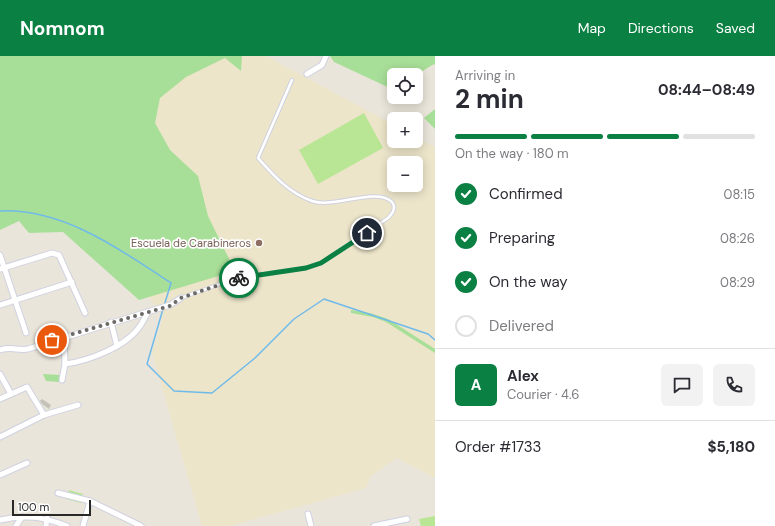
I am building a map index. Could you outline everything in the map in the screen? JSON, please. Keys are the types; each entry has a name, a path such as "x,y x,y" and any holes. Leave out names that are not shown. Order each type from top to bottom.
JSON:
{"street":[{"path":"307,74 322,64 326,56"},
{"path":"2,268 52,253 62,258 84,313"},
{"path":"0,255 2,268 26,333"},
{"path":"0,305 72,282"},
{"path":"0,350 9,347 23,350 64,336 170,306 181,298"},
{"path":"65,364 78,363 117,346 139,328 148,312"},
{"path":"111,322 117,346"},
{"path":"62,380 65,364 64,336"},
{"path":"0,374 12,394"},
{"path":"0,399 27,387 44,415"},
{"path":"0,436 25,426 44,415 78,405"},
{"path":"0,475 27,463"},
{"path":"58,493 90,501 132,520 140,526"},
{"path":"82,526 90,501"},
{"path":"308,514 311,526"},
{"path":"16,526 22,517"},
{"path":"0,520 22,517 47,518 67,526"},
{"path":"46,526 47,518"},
{"path":"374,526 407,519"}],"lane":[{"path":"181,298 236,278 306,268 321,263 388,218 394,211 392,202 386,197 375,196 332,202 314,201 296,194 281,183 258,158 292,80"}],"shaded area":[{"name":"Escuela de Carabineros","path":"0,56 266,56 387,121 387,148 423,148 423,141 435,147 435,478 397,458 371,476 366,488 230,526 202,526 152,353 162,321 162,315 152,301 0,174"}],"green space":[{"path":"0,56 242,56 241,71 225,58 186,77 160,98 155,123 170,150 198,176 208,216 235,271 139,300 63,232 29,233 19,221 0,230"},
{"path":"330,56 435,56 435,65 434,64 423,71 423,68 387,68 387,87 334,62"},
{"path":"435,109 435,129 424,118"},
{"path":"364,113 383,148 318,184 299,150"},
{"path":"351,310 370,313 388,319 435,349 435,353 386,322 373,317 351,313"},
{"path":"43,374 60,375 59,382 46,381"},
{"path":"69,490 83,494 81,503 66,499"},
{"path":"435,516 435,526 421,526 419,519"}],"building":[{"path":"42,399 51,405 49,409 42,404 40,401"}],"waterway":[{"path":"0,211 23,212 46,216 69,224 112,245 171,283 164,306"},
{"path":"163,309 147,364 174,391 212,393 255,358 294,319 324,299 428,334 435,340"}],"way so far":[{"path":"52,340 170,306 181,298 232,279 239,278"}],"place":[{"name":"Escuela de Carabineros","path":"259,243"}],"route":[{"path":"239,278 306,268 321,263 367,233"}]}
